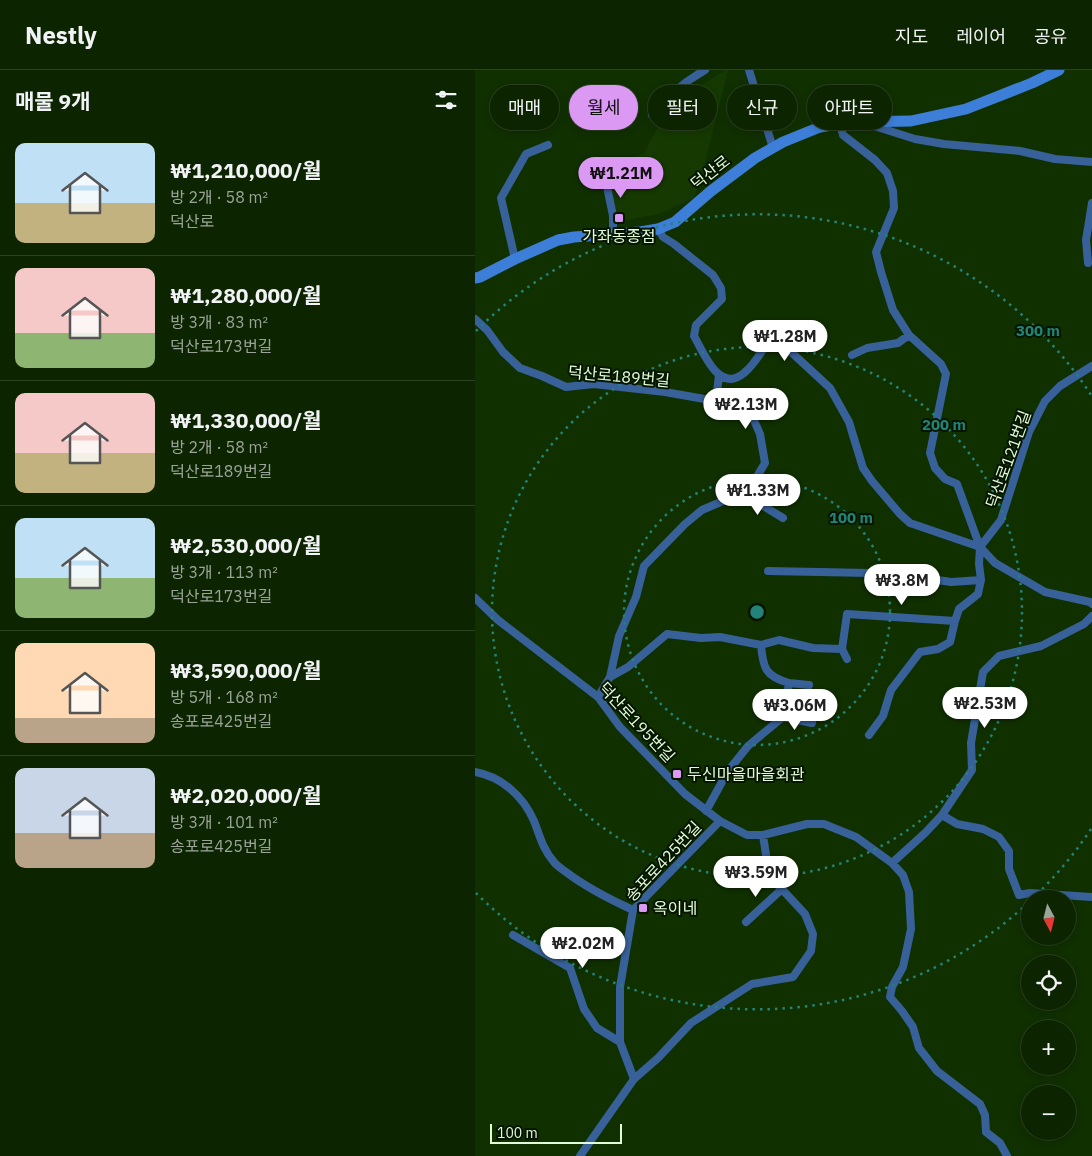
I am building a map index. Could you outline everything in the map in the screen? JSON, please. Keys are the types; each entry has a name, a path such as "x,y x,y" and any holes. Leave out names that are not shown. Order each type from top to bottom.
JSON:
{"street":[{"path":"681,85 705,70"},
{"path":"749,70 773,148"},
{"name":"덕산로","path":"892,122 911,121 966,109 1032,83 1059,70"},
{"name":"덕산로","path":"475,278 558,240 640,232 658,229 675,222 711,191 755,158 783,142 813,130"},
{"path":"844,130 843,135 875,160 887,173 893,191 894,208 876,252 893,310 909,335 941,364 946,374 930,453 935,468 945,479 957,484 980,547 995,563 1045,592 1092,604"},
{"name":"덕산로","path":"889,130 915,139 944,144 1020,151 1055,159 1092,162"},
{"path":"515,259 501,198 526,154 548,145"},
{"path":"603,167 613,216 613,234"},
{"path":"1088,263 1086,240 1092,203"},
{"path":"658,229 663,237 675,244 713,275 721,288 722,299 696,325 694,336 711,367 719,375 728,379 736,378 745,372 766,345 778,343 811,369 830,388 849,422 863,468 900,514 910,523 980,547"},
{"name":"덕산로189번길","path":"475,319 487,330 503,352 520,368 566,387 594,384 665,392 710,400 741,411 753,418 760,434 765,463 746,496"},
{"path":"852,355 867,348 898,343 909,335"},
{"name":"덕산로121번길","path":"980,547 1001,520 1029,432 1045,401 1060,386 1092,366"},
{"path":"719,375 717,392 719,404"},
{"path":"598,697 610,678 619,636 636,597 644,566 685,524 702,510 723,501 746,496 783,518"},
{"path":"869,735 883,716 891,690 921,652 938,649 950,642 959,609 977,594 981,580 979,564 980,547"},
{"path":"768,571 870,573 951,582 981,580"},
{"name":"덕산로195번길","path":"475,598 498,620 598,697 620,726 685,794 719,821 747,835 763,835 807,824 824,824 856,837 892,862 903,875 909,892 911,929 903,967 892,987 890,997 913,1027 919,1048 937,1072 980,1104 985,1115 986,1132 1000,1143 1007,1156"},
{"path":"847,659 842,649 847,614 955,621"},
{"path":"892,862 925,833 941,815 973,770 971,743 983,672 999,656 1041,646 1084,624 1092,616"},
{"path":"610,678 627,667 667,634 701,638 720,637 761,645 779,640 813,648 842,649"},
{"path":"761,645 762,658 767,671 777,679 789,683 809,685"},
{"path":"706,811 728,771 749,746 783,717 789,683"},
{"path":"783,717 812,723"},
{"path":"475,772 486,774 507,785 521,799 534,820 542,844 554,862 606,898 633,910"},
{"path":"941,815 957,824 983,829 999,837 1009,851 1009,869 1019,896 1030,893 1092,897"},
{"name":"송포로425번길","path":"634,1079 620,1042 621,986 633,910 719,821"},
{"path":"579,1156 634,1079 658,1058 691,1023 752,984 793,977 811,951 813,934 805,914 765,871 767,855 763,835"},
{"path":"746,922 782,889"},
{"path":"513,935 570,968 584,1009 597,1028 620,1042"}],"shaded area":[{"path":"728,70 717,114 717,85 702,85"},
{"path":"656,130 713,130 694,198 659,214 617,222 610,181 626,162 644,153"}],"place":[{"name":"가좌동종점","path":"619,218"},
{"name":"두신마을마을회관","path":"677,774"},
{"name":"옥이네","path":"643,908"}]}
